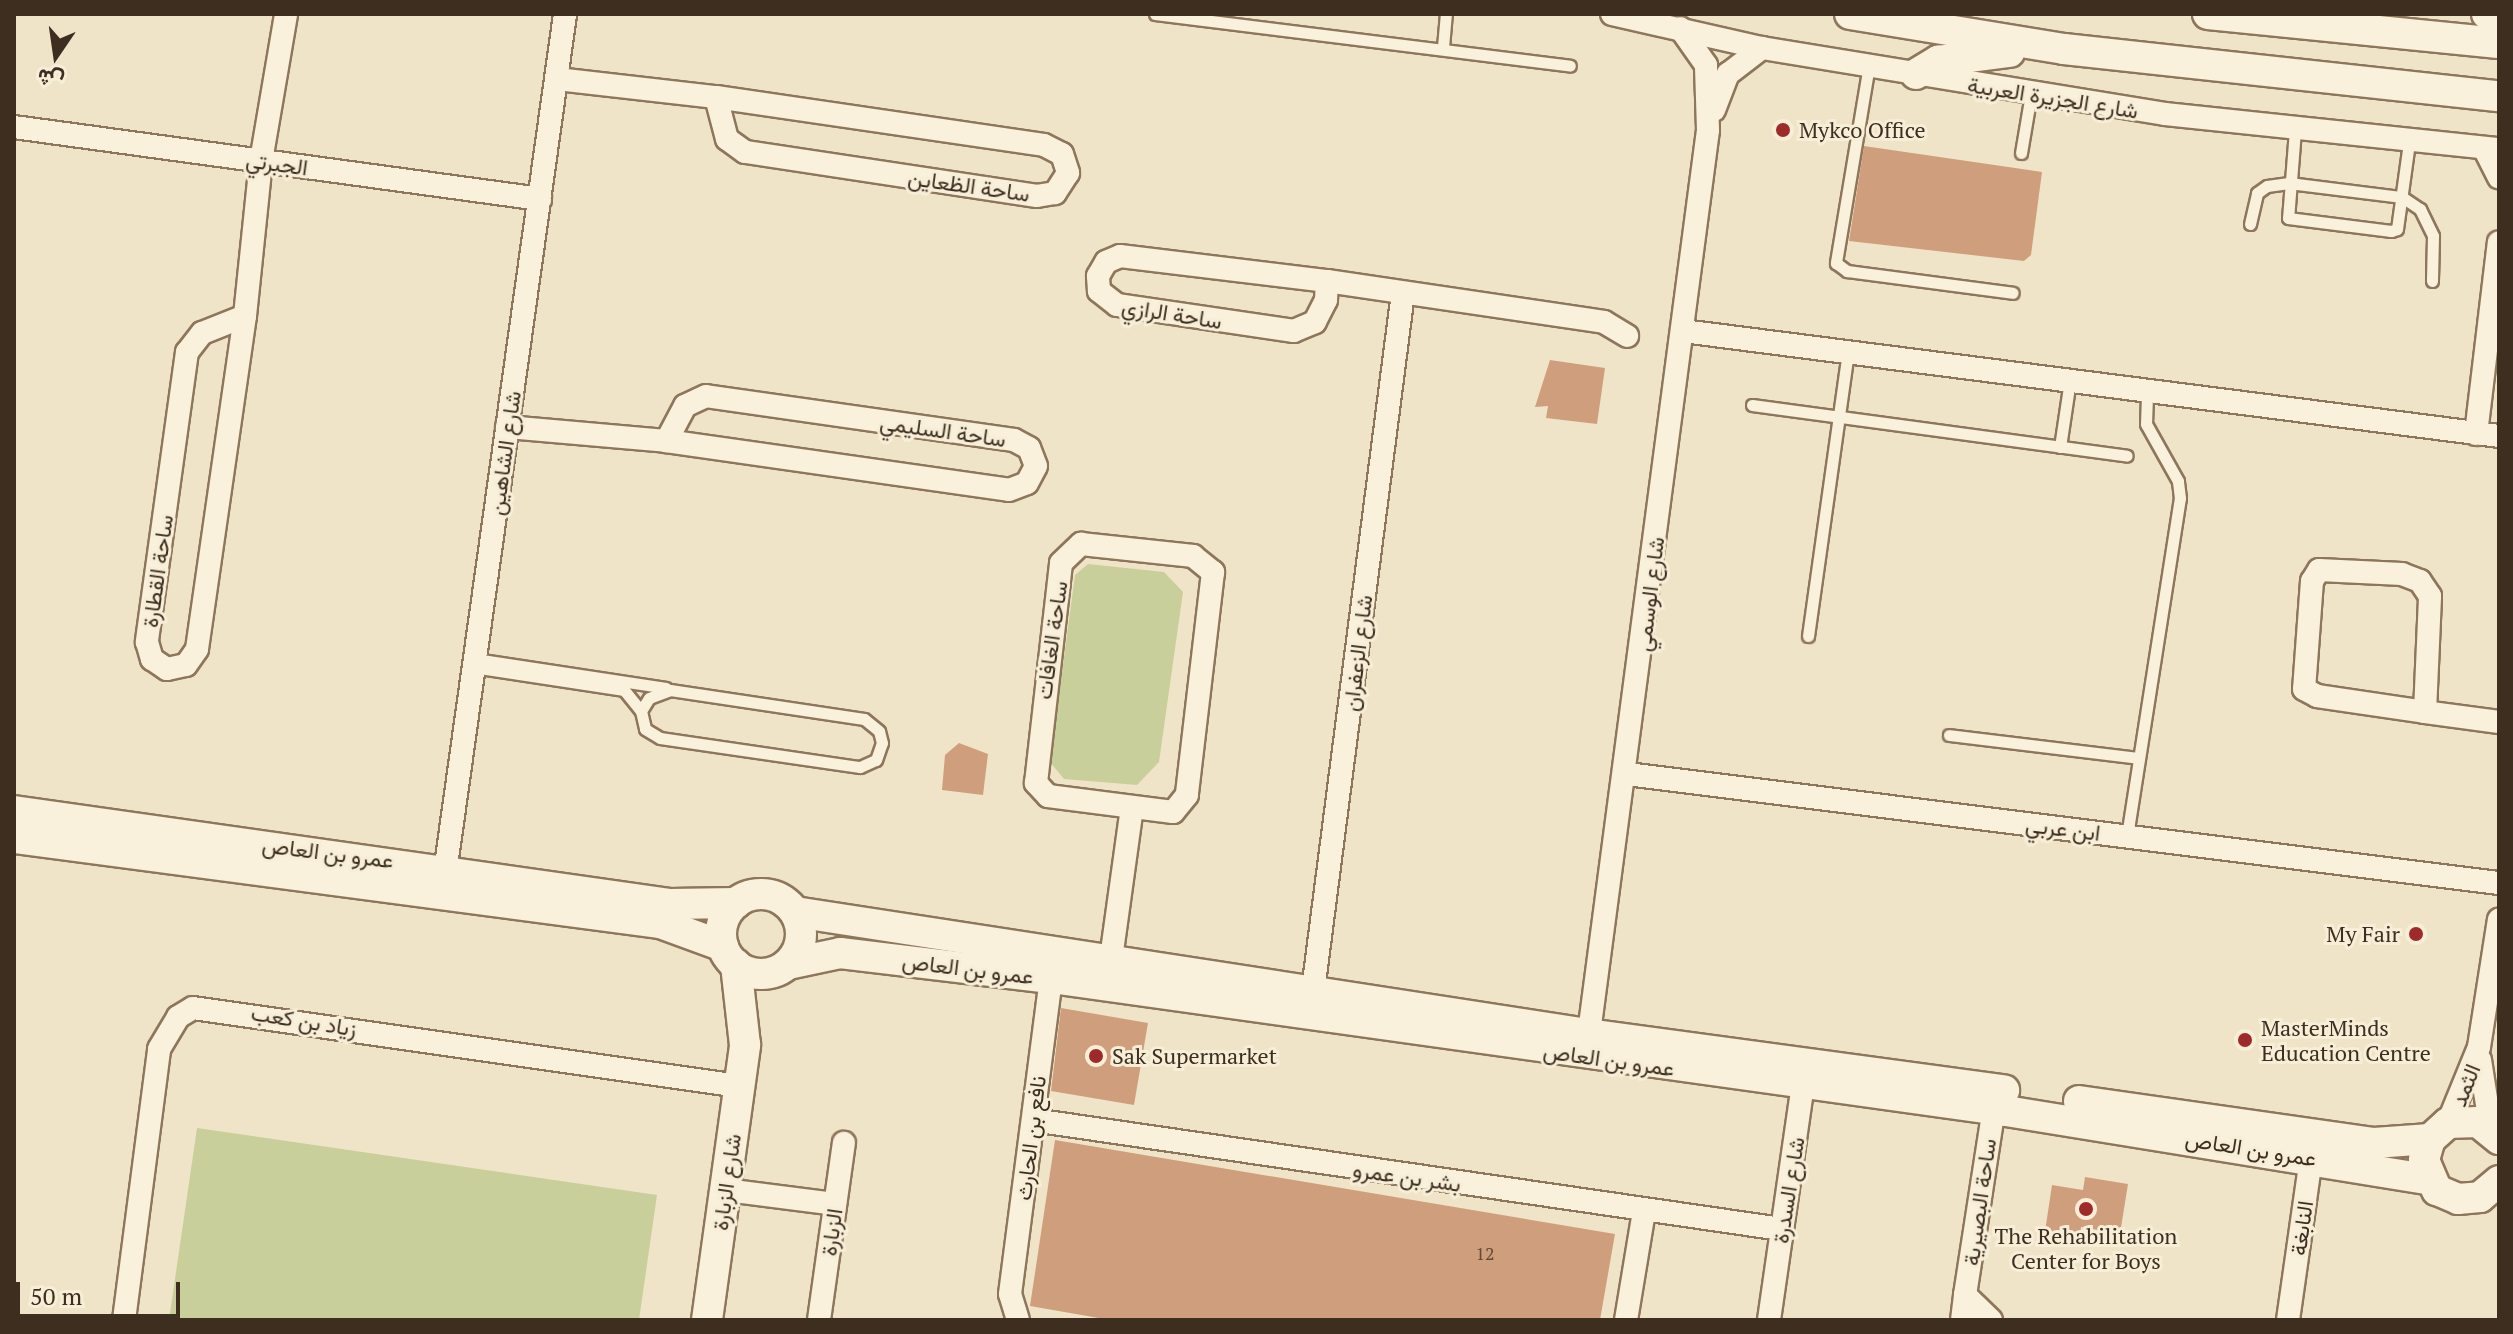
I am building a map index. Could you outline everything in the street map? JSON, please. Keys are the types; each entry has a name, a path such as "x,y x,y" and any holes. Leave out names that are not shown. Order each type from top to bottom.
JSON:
{"street":[{"name":"ساحة القطارة","path":"245,316 202,333 187,352 147,642 152,659 167,669 186,665 197,649 245,316 261,161 286,14"},
{"name":"شارع الشاهين","path":"444,880 565,14"},
{"name":"شارع الجزيرة العربية","path":"1612,14 1762,48 2031,94 2295,130 2409,143 2492,148"},
{"path":"1850,14 2064,49 2499,96"},
{"path":"2208,14 2499,43"},
{"path":"2487,14 2499,22"},
{"name":"شارع الوسمي","path":"1587,1046 1627,774 1708,130 1706,65 1680,28"},
{"name":"شارع الوسمي","path":"1708,130 1728,74 1762,48"},
{"path":"1916,74 1938,61 1983,54 2064,49"},
{"name":"ساحة الظعاين","path":"557,79 716,97 1044,145 1062,154 1068,173 1060,189 1044,196 745,152 727,139 716,97"},
{"name":"الجبرتي","path":"14,127 540,199"},
{"path":"2492,148 2499,177"},
{"path":"1683,331 1848,349 2488,435 2499,242"},
{"name":"ساحة الرازي","path":"1327,281 1320,317 1294,331 1117,305 1104,298 1097,284 1100,268 1120,256 1327,281 1604,322 1627,336"},
{"name":"شارع الزعفران","path":"1312,1002 1403,293"},
{"name":"ساحة السليمي","path":"507,427 666,441 1009,490 1027,483 1036,466 1029,448 1014,440 706,396 685,406 666,441"},
{"name":"ساحة الغافات","path":"1081,544 1193,556 1213,572 1185,802 1166,814 1132,808 1048,796 1034,776 1061,563 1081,544"},
{"path":"2425,712 2430,596 2420,581 2402,574 2319,570 2308,613 2304,689 2425,712 2499,722"},
{"name":"ابن عربي","path":"1627,774 2499,883"},
{"path":"1109,974 1132,808"},
{"name":"عمرو بن العاص","path":"14,811 444,880 677,926 730,956"},
{"name":"عمرو بن العاص","path":"14,838 670,904 736,903"},
{"path":"767,895 795,912 800,945 783,967 756,974 730,956 723,923 736,903 767,895"},
{"name":"عمرو بن العاص","path":"795,912 1053,966 1312,1002 1587,1046 1805,1072 2313,1147 2430,1180 2458,1199 2496,1187"},
{"name":"الثمد","path":"2439,1131 2479,1047 2499,920"},
{"name":"عمرو بن العاص","path":"783,967 849,953 1053,966"},
{"name":"شارع الزبارة","path":"730,956 745,1045"},
{"name":"نافع بن الحارث","path":"1018,1320 1010,1294 1053,966"},
{"name":"شارع الزبارة","path":"707,1320 745,1045 783,967"},
{"name":"زياد بن كعب","path":"124,1320 159,1049 178,1017 193,1008 739,1086"},
{"name":"الثمد","path":"2479,1047 2495,1134"},
{"name":"شارع السدرة","path":"1769,1320 1805,1072"},
{"name":"ساحة البصيرية","path":"1962,1320 1995,1099"},
{"name":"بشر بن عمرو","path":"1033,1120 1781,1229"},
{"name":"عمرو بن العاص","path":"2313,1147 2388,1144 2478,1122 2495,1134"},
{"path":"2430,1180 2424,1160 2439,1131"},
{"name":"الزبارة","path":"819,1320 844,1143"},
{"name":"النابغة","path":"2288,1320 2313,1147"},
{"path":"726,1190 835,1204"},
{"path":"1626,1320 1644,1211"},
{"name":"ساحة البصيرية","path":"1965,1295 1991,1320"}],"lane":[{"path":"1155,14 1228,28 1443,47 1570,66"},
{"path":"1443,47 1446,14"},
{"path":"1869,65 1836,263 1847,271 2013,293"},
{"path":"2021,153 2031,94"},
{"path":"2295,130 2288,218 2312,222 2391,231 2397,229 2409,143"},
{"path":"2250,224 2257,193 2289,183 2402,197 2429,223 2436,249 2432,281"},
{"path":"1808,636 1848,349"},
{"path":"2060,447 2070,379"},
{"path":"2127,836 2180,489 2146,424 2147,389"},
{"path":"1752,405 2127,456"},
{"path":"474,663 864,719 879,731 881,750 871,764 854,767 660,738 645,729 641,711 624,690 474,663"},
{"path":"641,711 649,698 670,690"},
{"path":"1949,735 2139,758"}],"green space":[{"path":"1088,564 1164,572 1183,592 1159,762 1137,785 1064,779 1050,762 1075,575"},
{"path":"197,1128 657,1195 639,1320 169,1320"}],"building":[{"path":"1864,146 2042,172 2031,255 2024,261 1849,241"},
{"path":"1550,360 1605,368 1597,424 1546,418 1548,406 1535,407"},
{"path":"959,743 988,754 983,795 942,790 945,755"},
{"name":"Sak Supermarket","path":"1061,1008 1148,1023 1134,1105 1051,1091"},
{"path":"1055,1140 1615,1234 1600,1320 1110,1320 1030,1306"},
{"name":"The Rehabilitation Center for Boys","path":"2085,1177 2128,1184 2120,1234 2081,1227 2079,1243 2044,1238 2052,1185 2083,1190"}],"place":[{"name":"Mykco Office","path":"1783,130"},
{"name":"My Fair","path":"2416,934"},
{"name":"MasterMinds Education Centre","path":"2245,1040"},
{"name":"Sak Supermarket","path":"1096,1056"},
{"name":"The Rehabilitation Center for Boys","path":"2086,1209"}]}
